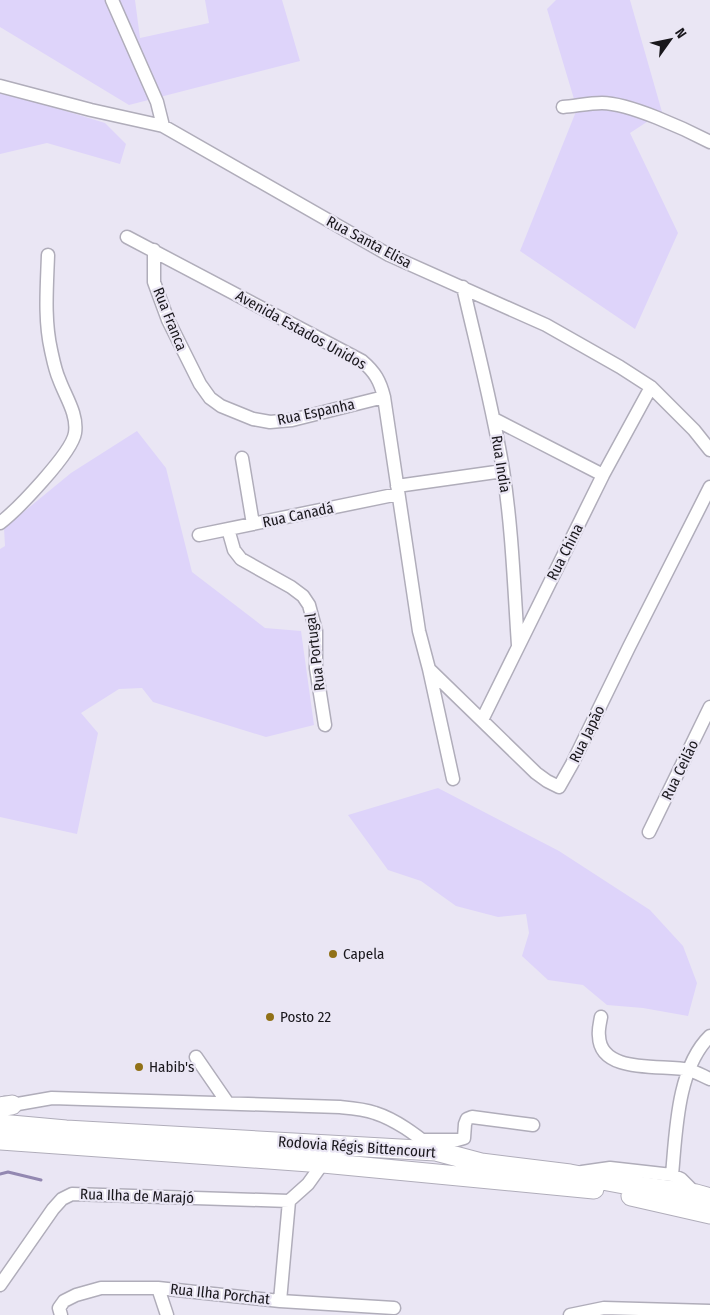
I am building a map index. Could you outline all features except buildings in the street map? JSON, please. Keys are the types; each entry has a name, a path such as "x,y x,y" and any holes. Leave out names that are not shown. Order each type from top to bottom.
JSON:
{"highway":[{"name":"Rodovia Régis Bittencourt","path":"0,1124 66,1130 429,1145 480,1163 570,1174 703,1196"},
{"name":"Rodovia Régis Bittencourt","path":"0,1140 323,1163 602,1190 710,1214"}],"street":[{"path":"112,0 157,102 164,126"},
{"name":"Rua Santa Elisa","path":"0,86 91,110 164,126 389,255 546,325 620,367 651,387 689,425 710,450"},
{"path":"563,107 603,103 630,108 710,142"},
{"name":"Avenida Estados Unidos","path":"127,237 362,361 373,370 380,381 384,397 419,631 428,669"},
{"name":"Rua Franca","path":"154,250 154,282 168,320 200,384"},
{"path":"0,523 9,516 56,464 71,444 75,434 75,420 68,397 58,379 50,348 47,318 48,255"},
{"name":"Rua India","path":"463,287 494,419 503,471 511,537 518,645"},
{"name":"Rua Espanha","path":"200,384 210,398 221,406 253,419 270,422 292,420 384,397"},
{"name":"Rua China","path":"482,720 604,475 651,387"},
{"path":"494,419 604,475"},
{"path":"242,458 253,524"},
{"name":"Rua Canadá","path":"199,535 397,490 503,471"},
{"name":"Rua Japão","path":"428,669 536,773 547,782 559,787 710,487"},
{"name":"Rua Portugal","path":"228,529 234,550 241,559 291,587 303,596 309,606 316,631 316,668 325,725"},
{"path":"428,669 453,780"},
{"name":"Rua Ceilão","path":"649,832 710,707"},
{"path":"601,1016 598,1036 601,1046 608,1056 629,1065 688,1070 710,1079"},
{"path":"672,1175 676,1130 688,1070 710,1036"},
{"path":"196,1057 227,1102"},
{"path":"4,1105 52,1098 340,1106 374,1112 429,1145 464,1138 465,1124 467,1119 472,1118 533,1125"},
{"path":"280,1301 289,1201 308,1184 323,1163"},
{"path":"570,1174 610,1168 672,1175 681,1179 703,1196"},
{"name":"Rua Ilha de Marajó","path":"0,1285 53,1209 62,1199 72,1194 289,1201"},
{"name":"Rua Ilha Porchat","path":"61,1315 59,1308 64,1301 76,1295 102,1288 158,1288 280,1301 394,1308"},
{"path":"158,1288 167,1315"},
{"path":"570,1315 604,1308 710,1311"}],"shaded area":[{"path":"0,0 135,0 140,38 209,23 205,0 282,0 300,61 129,105 0,27"},
{"path":"556,0 630,0 662,112 630,133 678,233 635,329 520,251 577,109 547,9"},
{"path":"0,94 20,97 105,123 126,144 120,164 47,143 0,154"},
{"path":"137,431 166,468 192,572 265,628 301,631 314,725 266,737 153,702 142,688 119,689 81,713 98,733 77,834 0,817 0,549 5,546 4,528 71,473"},
{"path":"438,788 559,851 650,910 683,946 697,983 688,1016 643,1008 607,1005 583,985 548,980 522,956 529,933 526,914 498,917 456,906 421,881 388,870 348,815"}],"waterway":[{"path":"0,1174 8,1172 41,1180"}],"place":[{"name":"Capela","path":"333,954"},
{"name":"Posto 22","path":"270,1017"},
{"name":"Habib's","path":"139,1067"}]}
